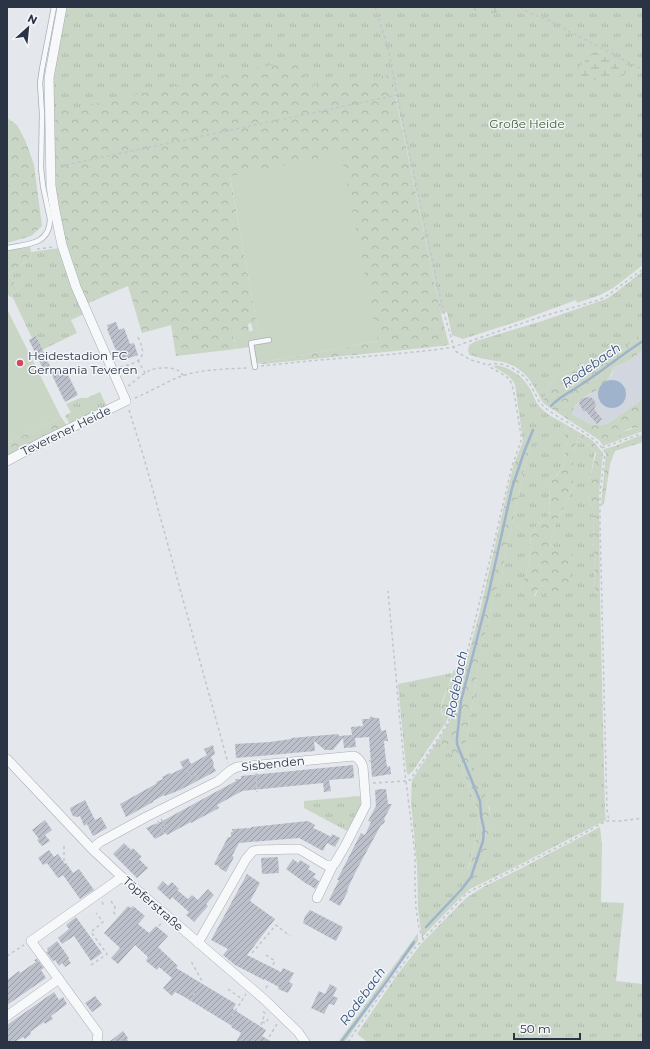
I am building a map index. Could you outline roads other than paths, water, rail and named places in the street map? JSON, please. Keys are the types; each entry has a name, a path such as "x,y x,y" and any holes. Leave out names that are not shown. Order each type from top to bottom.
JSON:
{"street":[{"name":"Teverener Heide","path":"7,461 52,437 126,402 76,287 62,245 52,192 49,78 62,7"},
{"name":"Sisbenden","path":"92,849 100,842 153,813 201,790 237,767 354,756 359,759 363,767 366,805 333,865"},
{"name":"Töpferstraße","path":"7,759 92,849 122,877 282,1015 305,1042"},
{"path":"198,943 246,859 253,851 299,849 326,865 333,865 317,898"},
{"path":"97,1042 98,1033 31,941 122,877"},
{"path":"7,1016 58,979"}],"lane":[{"path":"7,248 44,238 50,225 42,173 42,114 40,83 54,7"},
{"path":"255,367 251,343 269,340"}],"water":[{"path":"612,380 622,384 626,394 622,404 612,408 602,404 598,394 602,384"}],"waterway":[{"name":"Rodebach","path":"551,406 643,341"},
{"name":"Rodebach","path":"426,927 461,890 471,877 483,841 484,829 480,801 457,744 461,701 488,596 512,488 533,430"},
{"name":"Rodebach","path":"341,1042 414,942"}],"place":[{"name":"Heidestadion FC Germania Teveren","path":"20,363"}],"park label":[{"name":"Große Heide","path":"527,124"}]}
